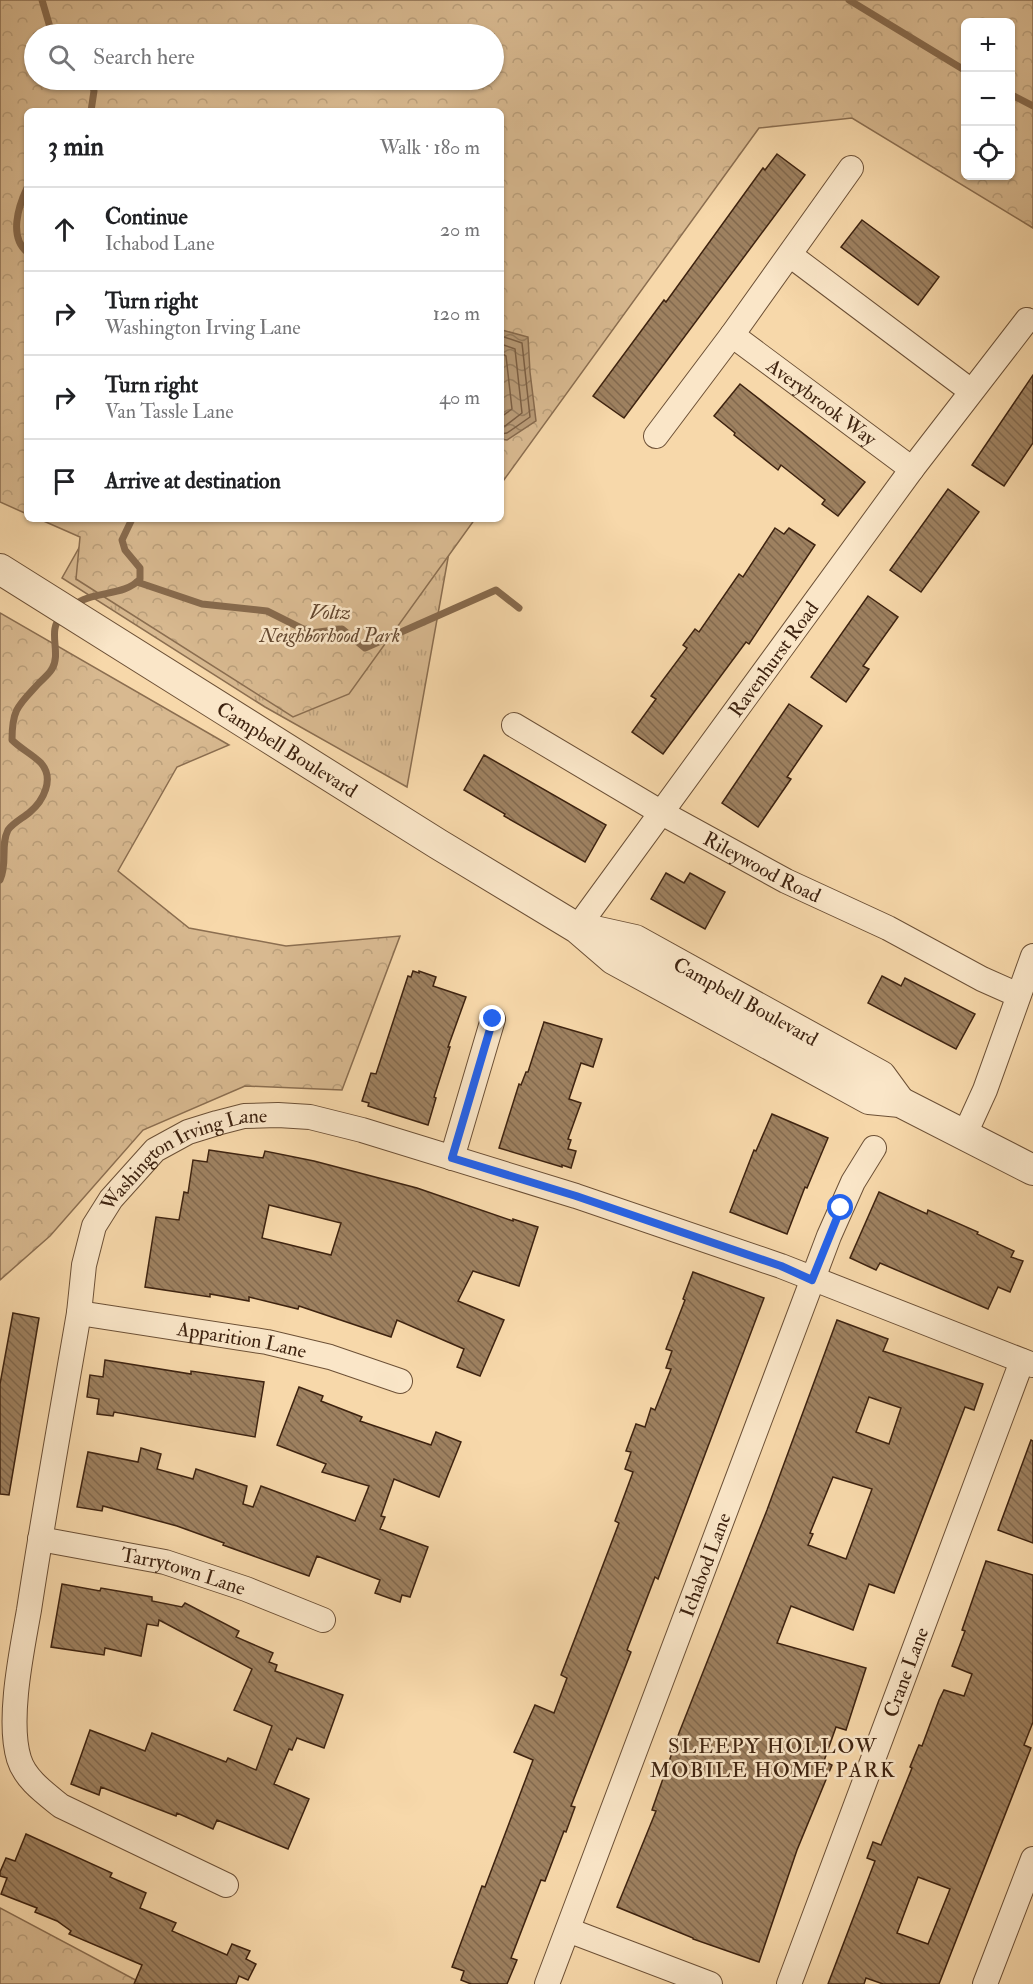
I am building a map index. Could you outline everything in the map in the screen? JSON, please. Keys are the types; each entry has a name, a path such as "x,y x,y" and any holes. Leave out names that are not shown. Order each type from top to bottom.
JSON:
{"street":[{"path":"656,436 732,335 851,168"},
{"path":"790,255 971,391"},
{"name":"Ravenhurst Road","path":"577,928 912,469 1027,320"},
{"name":"Averybrook Way","path":"732,335 912,469"},
{"name":"Campbell Boulevard","path":"4,571 232,716 577,928 613,959 869,1099 900,1102 1033,1170"},
{"name":"Rileywood Road","path":"514,725 662,813 786,881 888,928 982,979 1018,995"},
{"path":"964,1136 985,1090 1033,956"},
{"path":"452,1158 493,1019"},
{"name":"Washington Irving Lane","path":"226,1885 61,1806 40,1789 19,1761 15,1744 18,1685 40,1539 79,1313 84,1265 94,1226 111,1198 155,1150 188,1132 244,1116 278,1115 310,1118 362,1130 576,1196 781,1266 1028,1363"},
{"name":"Ichabod Lane","path":"547,1984 829,1236 853,1182 874,1148"},
{"name":"Apparition Lane","path":"79,1313 267,1342 330,1358 400,1381"},
{"name":"Crane Lane","path":"789,1984 1028,1363"},
{"name":"Tarrytown Lane","path":"40,1539 165,1562 246,1589 322,1620"},
{"path":"985,1984 1033,1858"},
{"path":"568,1930 710,1984"}],"green space":[{"path":"0,0 1033,0 1033,228 852,118 759,128 504,480 504,108 24,108 24,513 0,502"},
{"name":"Voltz Neighborhood Park","path":"46,522 473,522 349,694 293,717 76,579 80,537"},
{"name":"Voltz Neighborhood Park","path":"399,522 454,522 407,787 265,707 62,578 84,539"},
{"path":"0,613 229,745 177,767 118,871 189,928 286,946 400,936 342,1090 245,1086 143,1130 50,1236 0,1280"},
{"path":"0,1908 143,1984 0,1984"}],"water":[{"path":"504,331 528,337 536,421 507,440 504,440"}],"building":[{"path":"777,154 805,175 624,418 593,396 664,300 666,302 763,168 765,170"},
{"path":"862,220 939,277 918,305 841,247"},
{"path":"1033,375 1033,443 1004,486 972,465"},
{"path":"740,384 865,482 838,516 822,504 825,500 781,465 778,470 714,416"},
{"path":"948,489 979,512 921,592 890,570"},
{"path":"775,528 784,534 789,528 815,545 749,644 746,642 663,754 632,732 656,699 651,696 687,648 683,645 695,629 699,632 739,574 743,577"},
{"path":"868,596 898,617 863,666 869,669 846,702 811,677"},
{"path":"789,704 822,726 787,777 791,779 758,827 722,803"},
{"path":"484,755 606,825 585,862 504,816 505,814 464,790"},
{"path":"666,873 684,883 690,873 725,892 705,929 651,899"},
{"path":"413,971 436,977 433,986 466,997 448,1047 450,1047 434,1097 436,1098 428,1125 368,1106 369,1103 362,1101 371,1073 376,1074 408,976 411,977"},
{"path":"882,976 901,986 905,978 975,1014 956,1049 868,1003"},
{"path":"544,1022 602,1039 593,1067 581,1063 569,1099 581,1103 568,1139 571,1140 568,1149 576,1151 571,1168 499,1148 519,1084 521,1085 528,1072"},
{"path":"772,1114 828,1138 807,1188 805,1187 787,1234 730,1212 754,1150 756,1151"},
{"path":"209,1150 263,1158 265,1151 314,1161 417,1188 513,1221 513,1219 538,1227 519,1286 473,1271 458,1301 504,1320 480,1376 457,1367 464,1349 397,1320 391,1337 299,1306 298,1309 249,1297 249,1301 145,1287 156,1217 179,1220 184,1192 188,1193 193,1160 207,1162","holes":["269,1205 341,1223 331,1255 262,1238"]},
{"path":"879,1192 927,1214 928,1210 1014,1251 1011,1257 1023,1261 1010,1292 998,1287 988,1309 880,1263 876,1270 850,1258"},
{"path":"693,1272 764,1298 658,1579 655,1577 627,1650 631,1652 571,1806 575,1807 566,1832 564,1831 545,1881 541,1880 511,1958 517,1960 507,1984 471,1984 461,1980 464,1971 452,1967 533,1760 514,1752 535,1705 554,1713 567,1678 561,1675 619,1523 615,1521 633,1472 625,1469 631,1452 626,1451 636,1424 645,1427 651,1408 655,1410 671,1369 666,1368 672,1351 666,1349"},
{"path":"13,1313 39,1318 9,1495 0,1494 0,1384"},
{"path":"837,1320 888,1339 883,1351 983,1384 974,1410 965,1407 894,1593 869,1584 853,1630 791,1606 777,1643 866,1668 846,1730 836,1727 824,1761 832,1765 797,1850 759,1962 693,1939 617,1907 656,1811 652,1810 679,1733 767,1510","holes":["869,1397 901,1408 889,1444 856,1432","833,1477 872,1489 846,1559 808,1545 813,1534 810,1533"]},
{"path":"105,1360 191,1374 191,1371 264,1382 255,1437 114,1412 113,1416 97,1414 99,1399 87,1397 90,1375 103,1377"},
{"path":"299,1387 323,1396 321,1401 362,1417 360,1421 431,1445 436,1432 461,1442 439,1497 394,1479 381,1516 385,1517 380,1529 428,1547 410,1597 402,1595 400,1602 375,1593 380,1580 317,1556 309,1576 177,1526 103,1506 102,1511 77,1507 88,1452 138,1462 141,1448 161,1454 157,1469 193,1479 196,1469 247,1486 243,1504 253,1507 261,1486 355,1521 369,1486 322,1472 326,1464 277,1445"},
{"path":"1031,1440 1033,1441 1033,1543 998,1530"},
{"path":"986,1561 1033,1575 1033,1722 1024,1745 1031,1748 939,1984 883,1984 866,1978 864,1984 828,1984 875,1861 867,1858 873,1842 881,1845 912,1768 910,1767 919,1745 922,1746 939,1700 944,1690 964,1696 972,1674 952,1666 965,1631 962,1630","holes":["918,1877 950,1889 928,1944 897,1933"]},
{"path":"62,1584 152,1597 152,1601 182,1607 185,1603 239,1631 236,1637 273,1653 269,1662 277,1665 275,1671 343,1695 324,1748 297,1738 292,1750 289,1749 274,1784 309,1799 288,1849 217,1820 213,1829 177,1813 176,1816 101,1787 99,1795 71,1784 90,1730 145,1751 152,1733 226,1762 228,1758 256,1770 272,1726 234,1710 252,1669 159,1620 158,1626 147,1624 141,1656 105,1648 104,1655 51,1647"},
{"path":"26,1834 112,1873 110,1877 146,1893 140,1908 176,1923 172,1931 227,1955 232,1944 250,1951 246,1959 256,1964 248,1980 239,1976 236,1984 134,1984 142,1965 69,1934 71,1931 57,1921 35,1912 37,1908 1,1894 7,1878 0,1876 0,1872 6,1858 15,1861"}],"waterway":[{"path":"42,0 49,24"},
{"path":"849,0 961,68"},
{"path":"91,108 94,90"},
{"path":"1015,97 1033,106"},
{"path":"24,196 17,222 18,238 24,249"},
{"path":"73,606 89,598 125,589 140,579 140,568 125,550 122,540 131,522"},
{"path":"137,582 202,604 267,611 311,633 342,629 365,648 496,590 519,608"},
{"path":"0,880 4,867 4,842 8,830 35,807 46,789 45,769 38,760 12,740 12,729 18,708 52,669 56,656 55,628 62,616"}],"district":[{"name":"SLEEPY HOLLOW MOBILE HOME PARK","path":"773,1758"}],"route":[{"path":"493,1019 452,1158 576,1196 781,1266 812,1280 841,1208"}]}
